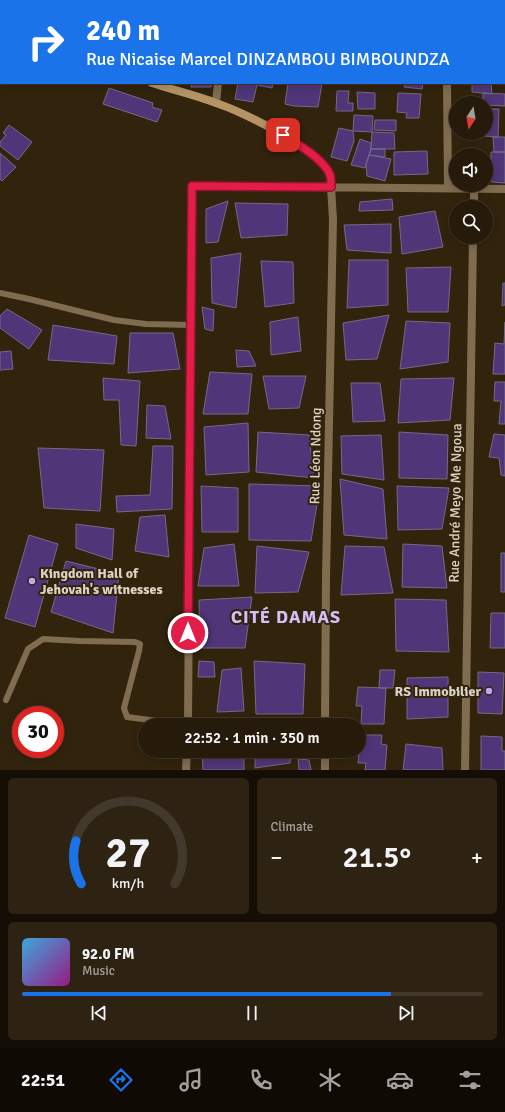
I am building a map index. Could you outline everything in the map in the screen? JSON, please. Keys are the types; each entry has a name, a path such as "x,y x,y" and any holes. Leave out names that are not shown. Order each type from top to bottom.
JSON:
{"street":[{"path":"155,84 216,103 253,119 283,135 304,148 323,165 330,175 331,187"},
{"path":"216,103 218,84"},
{"path":"188,718 192,186 448,188 447,84"},
{"name":"Rue Léon Ndong","path":"325,718 332,219 331,187"},
{"path":"493,189 505,189"},
{"name":"Rue André Meyo Me Ngoua","path":"465,770 473,244"},
{"path":"186,770 187,758"},
{"path":"325,758 325,770"}],"lane":[{"path":"0,294 28,299 114,320 146,324 192,325"},
{"path":"6,700 28,650 43,639 135,642 140,644 139,650 124,708 127,716 141,718"}],"building":[{"path":"191,84 211,84 211,87 191,87"},
{"path":"238,84 273,84 272,88 257,85 253,102 235,99"},
{"path":"288,84 322,84 318,107 285,104"},
{"path":"405,84 423,84 422,89 404,87"},
{"path":"472,84 491,84 492,94 472,92"},
{"path":"109,88 153,103 152,107 162,110 157,122 103,104"},
{"path":"337,91 349,91 348,103 353,103 353,111 336,111"},
{"path":"357,92 375,93 375,109 358,109"},
{"path":"398,93 421,94 419,118 406,118 407,113 397,112"},
{"path":"483,93 505,94 505,106 493,105 493,96 483,96"},
{"path":"493,109 499,109 498,137 493,137"},
{"path":"354,115 373,116 372,132 353,131"},
{"path":"375,120 396,120 396,131 374,130"},
{"path":"9,125 32,142 18,160 0,146 0,142 6,135 3,133"},
{"path":"339,128 353,131 354,141 347,161 331,157"},
{"path":"372,132 394,133 395,149 371,149"},
{"path":"493,137 505,137 505,152 494,152"},
{"path":"360,139 371,143 371,149 365,168 351,165"},
{"path":"371,149 385,149 385,157 369,155"},
{"path":"427,151 428,174 394,175 394,152"},
{"path":"493,152 505,152 505,183 493,182"},
{"path":"0,153 16,167 2,181 0,179"},
{"path":"369,155 391,159 385,181 367,176 366,164"},
{"path":"392,199 393,210 359,211 360,202"},
{"path":"228,201 218,242 206,243 206,209"},
{"path":"235,203 288,204 287,235 241,238"},
{"path":"435,211 443,247 402,254 399,217"},
{"path":"391,224 391,253 347,250 344,225"},
{"path":"241,253 236,308 212,303 211,258"},
{"path":"349,260 388,260 388,305 347,308"},
{"path":"261,261 293,262 294,303 265,307"},
{"path":"451,267 448,312 408,312 406,268"},
{"path":"503,283 505,283 505,305 502,306"},
{"path":"202,307 214,310 213,331 205,329"},
{"path":"7,309 42,330 29,349 0,328 0,316"},
{"path":"389,315 377,359 346,360 343,323"},
{"path":"298,317 301,351 271,355 270,322"},
{"path":"406,321 450,323 448,362 400,369"},
{"path":"505,322 505,374 493,374 495,343 504,344"},
{"path":"53,325 117,336 114,364 48,360"},
{"path":"130,333 173,333 180,369 128,373"},
{"path":"236,350 249,351 256,366 237,367"},
{"path":"11,351 13,369 0,370 0,352"},
{"path":"210,372 252,374 248,414 203,414"},
{"path":"263,376 306,376 299,408 269,409"},
{"path":"103,378 140,381 136,446 121,445 119,400 104,400"},
{"path":"454,378 450,420 398,423 401,379"},
{"path":"495,382 505,382 505,424 499,424 501,401 494,401"},
{"path":"351,383 380,383 385,421 353,422"},
{"path":"147,405 165,406 171,439 146,438"},
{"path":"248,423 249,472 206,475 204,427"},
{"path":"258,432 309,435 314,478 256,472"},
{"path":"399,432 448,435 447,479 399,478"},
{"path":"494,434 505,435 505,476 501,475 499,458 489,457"},
{"path":"381,435 384,480 342,474 341,436"},
{"path":"153,446 173,446 172,509 117,512 116,496 150,495"},
{"path":"38,448 104,450 100,511 44,508"},
{"path":"340,479 383,489 387,539 344,535"},
{"path":"249,484 320,486 311,541 249,540"},
{"path":"201,486 238,488 238,532 202,532"},
{"path":"397,486 449,488 442,529 398,530"},
{"path":"165,515 169,557 135,551 140,517"},
{"path":"76,524 114,529 112,560 76,548"},
{"name":"Kingdom Hall of Jehovah's witnesses","path":"29,535 58,544 35,627 5,618"},
{"path":"234,544 239,586 198,586 204,548"},
{"path":"403,544 442,546 447,588 402,587"},
{"path":"257,546 309,552 298,592 255,593"},
{"path":"345,546 384,547 393,593 341,595"},
{"path":"501,553 505,553 505,592 501,592"},
{"path":"66,561 119,574 113,633 51,612"},
{"path":"252,597 245,648 200,648 199,600"},
{"path":"395,599 446,600 449,652 396,651"},
{"path":"491,613 505,613 505,648 490,648"},
{"path":"199,661 214,662 215,677 198,677"},
{"path":"254,661 305,664 303,714 256,714"},
{"path":"241,668 244,711 217,712 222,670"},
{"path":"380,670 395,670 393,688 379,688"},
{"path":"478,672 504,673 502,714 478,713"},
{"path":"448,677 448,717 407,719 407,678"},
{"path":"358,687 386,688 384,724 366,724 366,718 361,718 362,706 356,706"},
{"path":"366,735 382,735 381,744 387,745 385,770 365,770 366,763 358,763 359,758 366,758"},
{"path":"481,736 502,737 502,751 505,751 505,770 481,770"},
{"path":"406,744 442,748 443,770 403,770"},
{"path":"202,758 244,758 244,770 203,770"},
{"path":"255,758 291,758 290,763 255,768"},
{"path":"298,759 309,760 311,770 299,770"}],"place":[{"name":"Kingdom Hall of Jehovah's witnesses","path":"32,581"},
{"name":"RS Immobilier","path":"489,691"}],"district":[{"name":"CITÉ DAMAS","path":"286,617"}],"route":[{"path":"188,633 192,186 331,187 330,175 323,165 309,152 283,135"}]}
